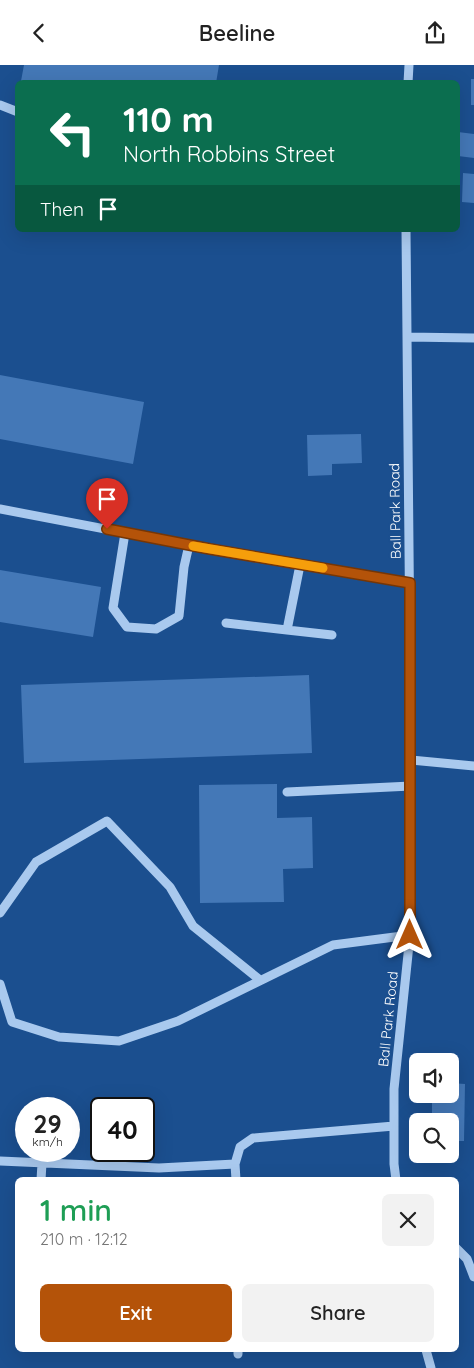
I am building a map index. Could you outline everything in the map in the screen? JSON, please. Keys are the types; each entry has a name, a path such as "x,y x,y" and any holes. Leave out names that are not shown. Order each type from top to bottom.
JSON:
{"street":[{"path":"408,80 409,65"},
{"path":"0,105 15,111"},
{"name":"Ball Park Road","path":"396,1177 394,1089 410,935 410,583 406,232"},
{"path":"407,337 474,338"},
{"path":"0,509 189,545 410,583"},
{"path":"125,533 113,609 126,627 156,629 179,616 184,567 189,545"},
{"path":"287,630 300,565"},
{"path":"226,623 332,635"},
{"path":"411,760 474,766"},
{"path":"287,792 411,786"},
{"path":"0,913 36,862 106,821 170,887 193,926 260,980"},
{"path":"0,984 12,1022 59,1037 120,1041 178,1021 333,945 410,935"},
{"path":"236,1177 235,1164 240,1147 253,1138 394,1126"},
{"path":"0,1161 159,1168 235,1164"},
{"path":"41,1177 42,1163"},
{"path":"459,1251 467,1259 474,1277"},
{"path":"427,1352 431,1368"}],"building":[{"path":"24,65 219,65 216,80 21,80"},
{"path":"471,79 474,79 474,105 471,105"},
{"path":"460,132 474,134 474,158 460,156"},
{"path":"463,173 474,174 474,203 462,202"},
{"path":"0,375 144,402 133,464 0,439"},
{"path":"361,434 362,463 332,464 332,475 308,476 307,435"},
{"path":"0,570 101,587 93,637 0,622"},
{"path":"309,675 312,753 24,763 21,685"},
{"path":"277,784 277,818 312,817 313,868 283,869 284,902 200,903 199,785"},
{"path":"459,1084 465,1084 464,1141 459,1141 459,1113 432,1113 432,1103 459,1103"}],"slow traffic":[{"path":"193,546 323,568"}],"route":[{"path":"107,529 210,549 410,583 410,935"}]}
